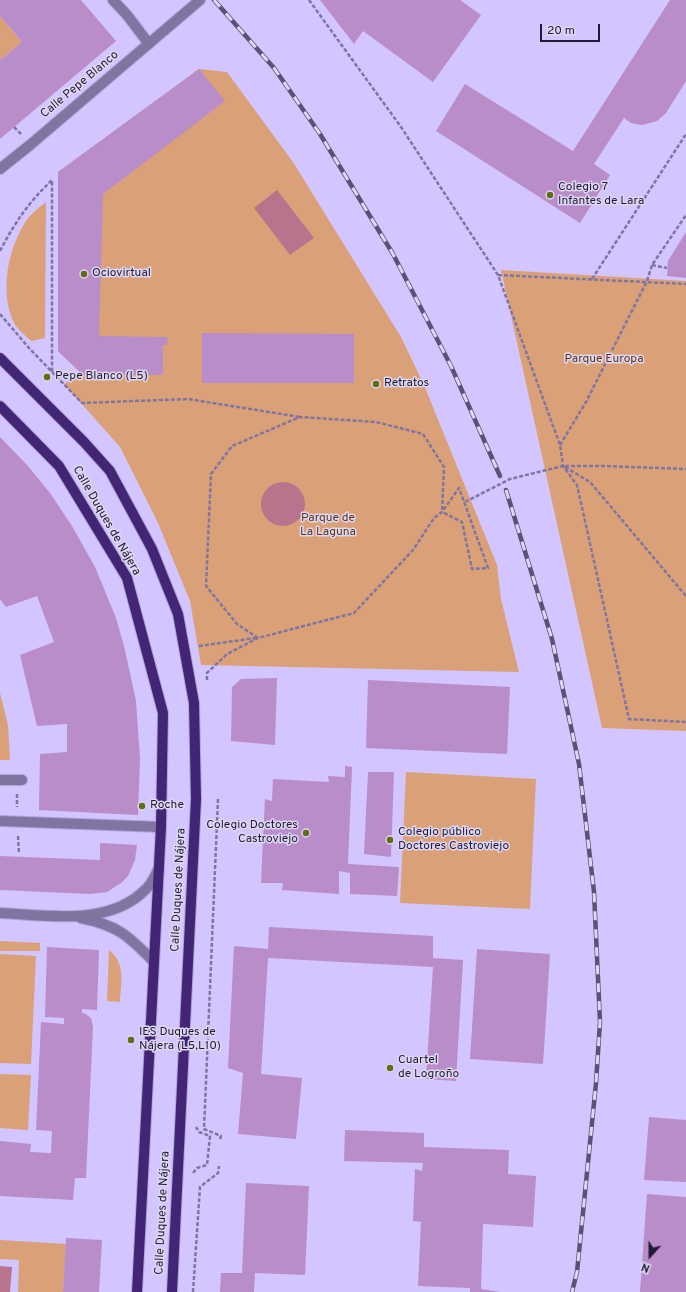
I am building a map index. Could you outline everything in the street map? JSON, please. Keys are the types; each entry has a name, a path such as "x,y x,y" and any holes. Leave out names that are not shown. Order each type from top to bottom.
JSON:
{"main road":[{"name":"Calle Duques de Nájera","path":"0,358 84,442 110,471 152,549 178,614 194,703 196,799 172,1292"},
{"name":"Calle Duques de Nájera","path":"0,406 60,466 126,578 163,713 161,827 137,1292"}],"street":[{"path":"113,0 127,15 149,44"},
{"name":"Calle Pepe Blanco","path":"0,175 4,166 200,0"},
{"path":"0,780 22,780"},
{"path":"0,821 161,827"},
{"path":"0,912 70,916 111,912 129,903 147,888 159,868"},
{"path":"70,916 110,925 134,941 154,962"}],"path":[{"path":"309,0 401,127 498,275 560,445 563,466 576,485 629,719 686,722"},
{"path":"592,279 686,134"},
{"path":"0,251 14,223 34,197 52,180 52,372"},
{"path":"560,445 586,402 647,281 652,265 686,215"},
{"path":"652,265 667,268"},
{"path":"498,275 686,284"},
{"path":"0,314 82,403 188,399 300,417 376,422 422,434 444,467 442,512"},
{"path":"258,638 237,624 206,586 211,474 232,446 300,417"},
{"path":"563,466 590,482 686,596"},
{"path":"465,502 510,479 563,466 686,469"},
{"path":"184,648 258,638 354,614 398,568 413,550 434,518 442,512 459,488 488,568 472,569 462,522 442,512"},
{"path":"216,665 227,654 258,638"},
{"path":"218,798 204,1129 221,1136 220,1139"},
{"path":"193,1292 200,1187 218,1172 219,1166"}],"green space":[{"path":"0,16 22,42 0,60"},
{"name":"Parque de La Laguna","path":"199,69 227,72 293,162 401,337 424,385 497,565 501,599 519,672 201,665 190,601 158,523 120,447 64,384 82,374 58,351 58,172"},
{"path":"46,202 45,338 31,341 16,326 10,312 6,287 7,274 13,248 25,222"},
{"name":"Parque Europa","path":"501,270 686,281 686,731 602,728"},
{"path":"0,693 8,725 10,760 0,760"},
{"path":"406,772 536,779 530,909 400,903"},
{"path":"0,941 40,943 40,951 0,951"},
{"path":"109,950 118,961 120,967 120,1002 107,1001"},
{"path":"0,954 36,956 31,1064 0,1063"},
{"path":"0,1074 31,1075 28,1130 0,1128"},
{"path":"0,1240 66,1244 63,1292 18,1292 19,1260 0,1259"}],"shaded area":[{"path":"277,190 314,238 290,255 254,208"},
{"path":"283,482 295,486 301,492 305,504 301,516 295,522 283,526 271,522 265,516 261,504 265,492 271,486"},
{"path":"0,1266 12,1267 10,1292 0,1292"}],"building":[{"path":"0,0 81,0 116,41 0,139 0,60 22,42 0,16"},
{"path":"320,0 460,0 481,15 433,82 363,31 354,44"},
{"name":"Colegio 7 Infantes de Lara","path":"670,0 686,0 686,81 666,113 657,121 642,125 631,123 624,118 594,164 610,175 580,223 436,131 465,84 573,151"},
{"path":"199,69 225,101 103,194 99,336 168,337 167,345 163,345 163,375 82,374 58,351 58,172"},
{"path":"686,232 686,278 667,276 668,261"},
{"path":"202,333 354,334 354,383 202,383"},
{"path":"0,437 28,466 50,493 72,526 95,567 116,618 124,646 136,701 140,758 138,815 39,810 40,754 67,752 67,724 37,726 20,655 54,642 37,596 6,607 0,599"},
{"path":"277,678 275,745 231,741 232,687 241,679"},
{"path":"368,680 510,687 507,754 366,748"},
{"name":"Colegio Doctores Castroviejo","path":"345,766 352,767 348,864 399,867 397,896 350,894 350,873 339,871 339,894 282,890 283,883 261,883 265,799 272,801 273,779 329,782 328,776 345,777"},
{"path":"368,772 394,772 391,857 364,854"},
{"path":"100,843 137,845 135,860 128,876 121,883 107,892 91,894 0,890 0,856 100,860"},
{"path":"269,927 433,936 433,958 463,960 456,1081 426,1079 433,967 268,958 261,1074 302,1078 296,1139 238,1134 243,1073 228,1068 234,946 268,949"},
{"path":"47,947 99,950 97,1010 82,1009 82,1013 91,1018 93,1027 86,1178 75,1178 73,1200 0,1196 0,1141 31,1144 30,1152 51,1153 52,1131 36,1130 41,1022 64,1024 64,1018 45,1017"},
{"path":"477,949 550,954 543,1064 470,1059"},
{"path":"649,1117 686,1120 686,1182 644,1180"},
{"path":"345,1130 424,1133 424,1147 509,1150 508,1174 536,1176 533,1227 483,1224 481,1289 500,1292 470,1292 470,1288 418,1286 421,1222 413,1221 415,1169 422,1171 423,1163 344,1161"},
{"path":"246,1183 309,1186 305,1275 255,1273 254,1292 220,1292 221,1273 242,1273"},
{"path":"647,1194 686,1197 686,1292 640,1292"},
{"path":"66,1238 102,1240 99,1292 63,1292"}],"railway":[{"path":"214,0 274,68 320,134 393,254 451,366 500,476"},
{"path":"506,490 552,639 579,764 594,892 600,1022 596,1083 577,1272 572,1292"}],"place":[{"name":"Colegio 7 Infantes de Lara","path":"550,195"},
{"name":"Ociovirtual","path":"84,274"},
{"name":"Pepe Blanco (L5)","path":"47,377"},
{"name":"Retratos","path":"376,384"},
{"name":"Roche","path":"142,806"},
{"name":"Colegio Doctores Castroviejo","path":"306,833"},
{"name":"Colegio público Doctores Castroviejo","path":"390,840"},
{"name":"IES Duques de Nájera (L5,L10)","path":"131,1040"},
{"name":"Cuartel de Logroño","path":"390,1068"}]}
